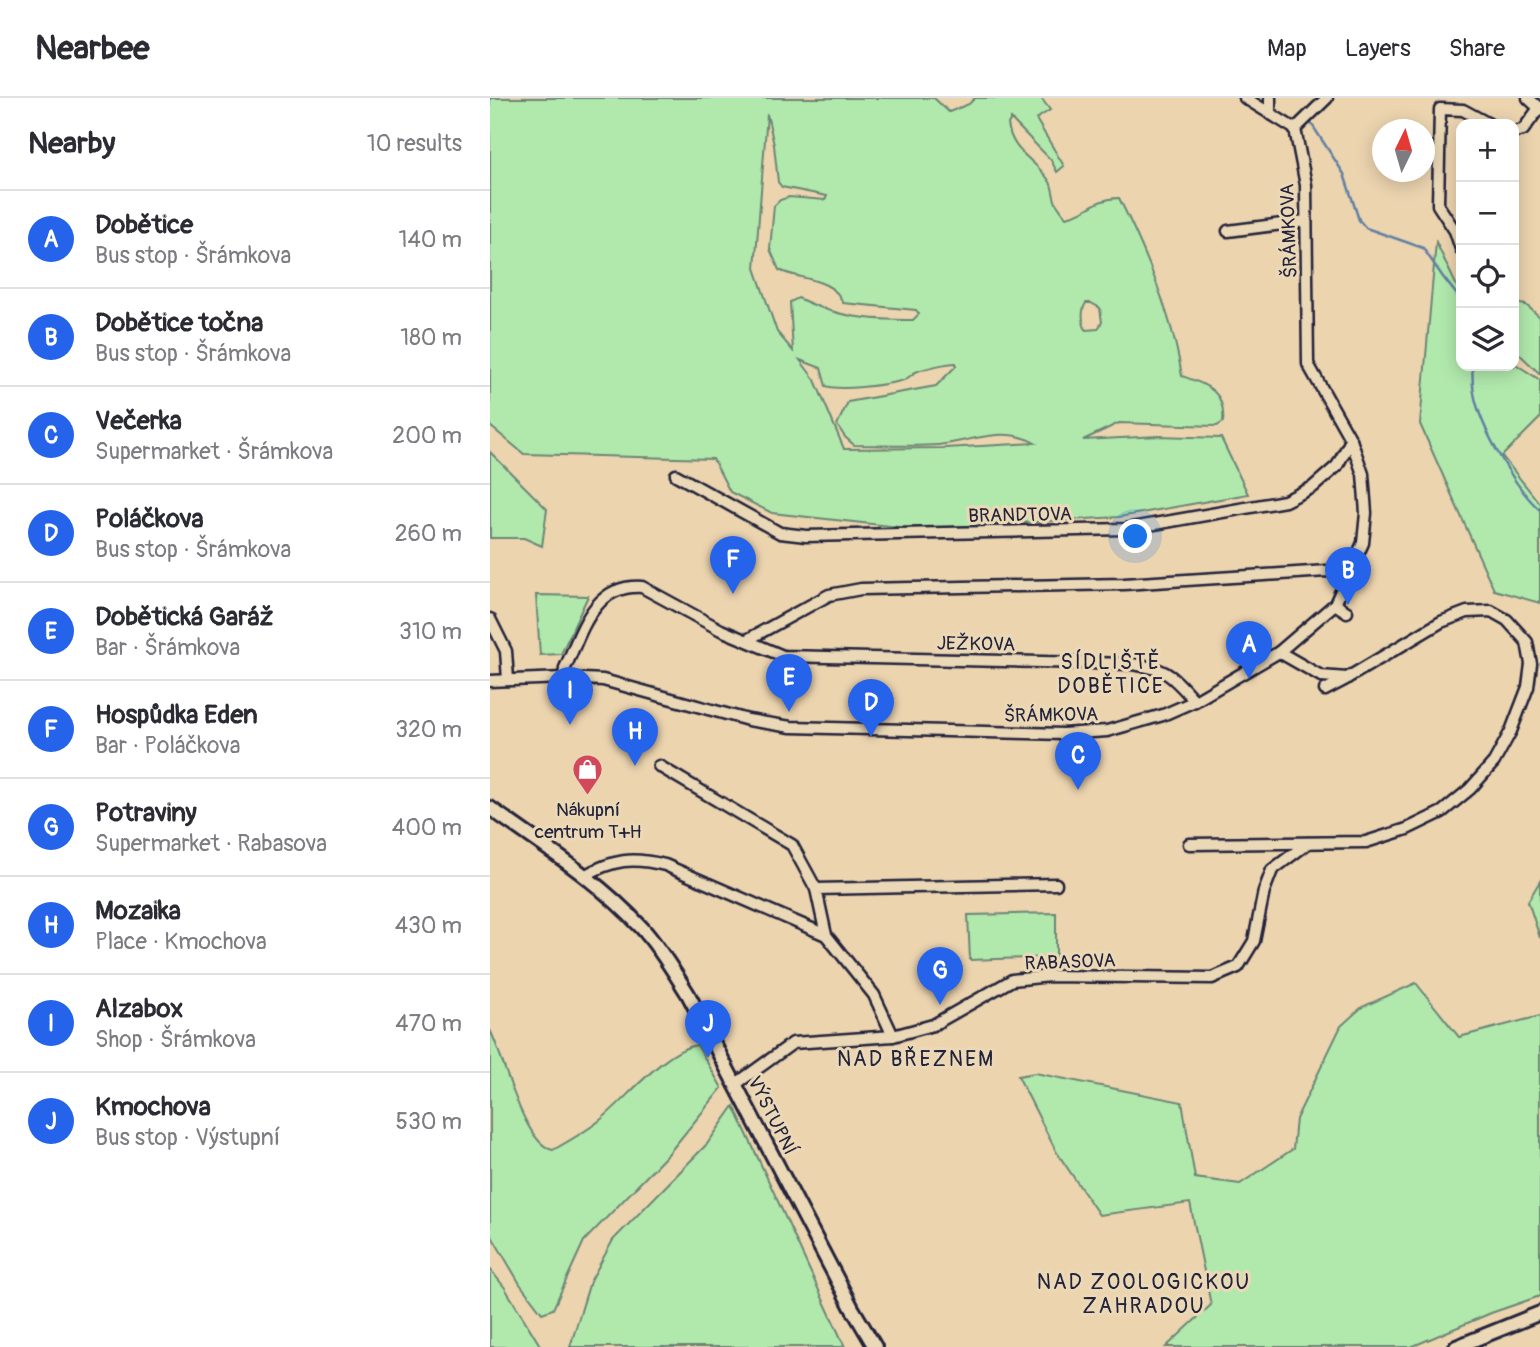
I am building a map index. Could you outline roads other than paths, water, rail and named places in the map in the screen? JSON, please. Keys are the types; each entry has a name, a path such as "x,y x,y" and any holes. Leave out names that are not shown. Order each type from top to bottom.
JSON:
{"street":[{"path":"1270,98 1270,114"},
{"path":"1248,99 1295,129 1327,98"},
{"path":"1519,131 1523,130 1540,109 1528,98"},
{"path":"1460,245 1455,232 1438,205 1440,109 1463,110 1480,119"},
{"name":"ŠRÁMKOVA","path":"490,681 564,678 603,680 748,720 790,727 1063,734 1107,731 1163,715 1195,701 1279,652 1335,604 1363,543 1366,513 1363,474 1351,440 1308,364 1306,185 1295,129"},
{"path":"1228,231 1306,221"},
{"name":"BRANDTOVA","path":"676,475 780,533 806,536 1126,529 1285,500 1313,487 1337,466 1351,440"},
{"path":"747,640 838,592 861,589 1124,584 1327,571 1348,575"},
{"name":"JEŽKOVA","path":"564,678 565,668 593,609 608,593 628,586 642,587 721,630 783,656 1132,664 1170,673 1195,701"},
{"path":"1335,604 1347,612"},
{"path":"1189,844 1366,842 1407,830 1442,812 1470,789 1494,762 1511,731 1528,687 1531,664 1527,642 1507,620 1491,611 1467,612 1441,622 1325,690"},
{"path":"490,619 506,650 508,680"},
{"path":"1279,652 1321,676 1347,678"},
{"path":"659,766 792,845 816,889 826,934 874,995 893,1036"},
{"name":"VÝSTUPNÍ","path":"490,808 584,876 626,912 668,962 688,994 875,1347"},
{"name":"RABASOVA","path":"736,1084 793,1043 893,1036 933,1025 1012,980 1050,976 1212,978 1238,967 1254,941 1264,891 1272,870 1308,842"},
{"path":"584,876 598,867 629,859 641,859 665,865 826,934"},
{"path":"816,889 1056,884"},
{"path":"1455,1347 1540,1313"}],"waterway":[{"path":"1309,120 1344,174 1359,220 1366,228 1423,248 1456,294"},
{"path":"1472,371 1473,390 1483,423 1510,472 1540,510"}],"place":[{"name":"Hospůdka Eden","path":"733,594"},
{"name":"Dobětice točna","path":"1348,605"},
{"name":"Dobětice","path":"1249,679"},
{"name":"Dobětická Garáž","path":"789,712"},
{"name":"Alzabox","path":"570,725"},
{"name":"Poláčkova","path":"871,737"},
{"name":"Mozaika","path":"635,766"},
{"name":"Večerka","path":"1078,790"},
{"name":"Nákupní centrum T+H","path":"588,797"},
{"name":"Potraviny","path":"940,1005"},
{"name":"Kmochova","path":"708,1058"}],"district":[{"name":"SÍDLIŠTĚ DOBĚTICE","path":"1111,674"},
{"name":"NAD BŘEZNEM","path":"916,1059"},
{"name":"NAD ZOOLOGICKOU ZAHRADOU","path":"1144,1294"}]}
